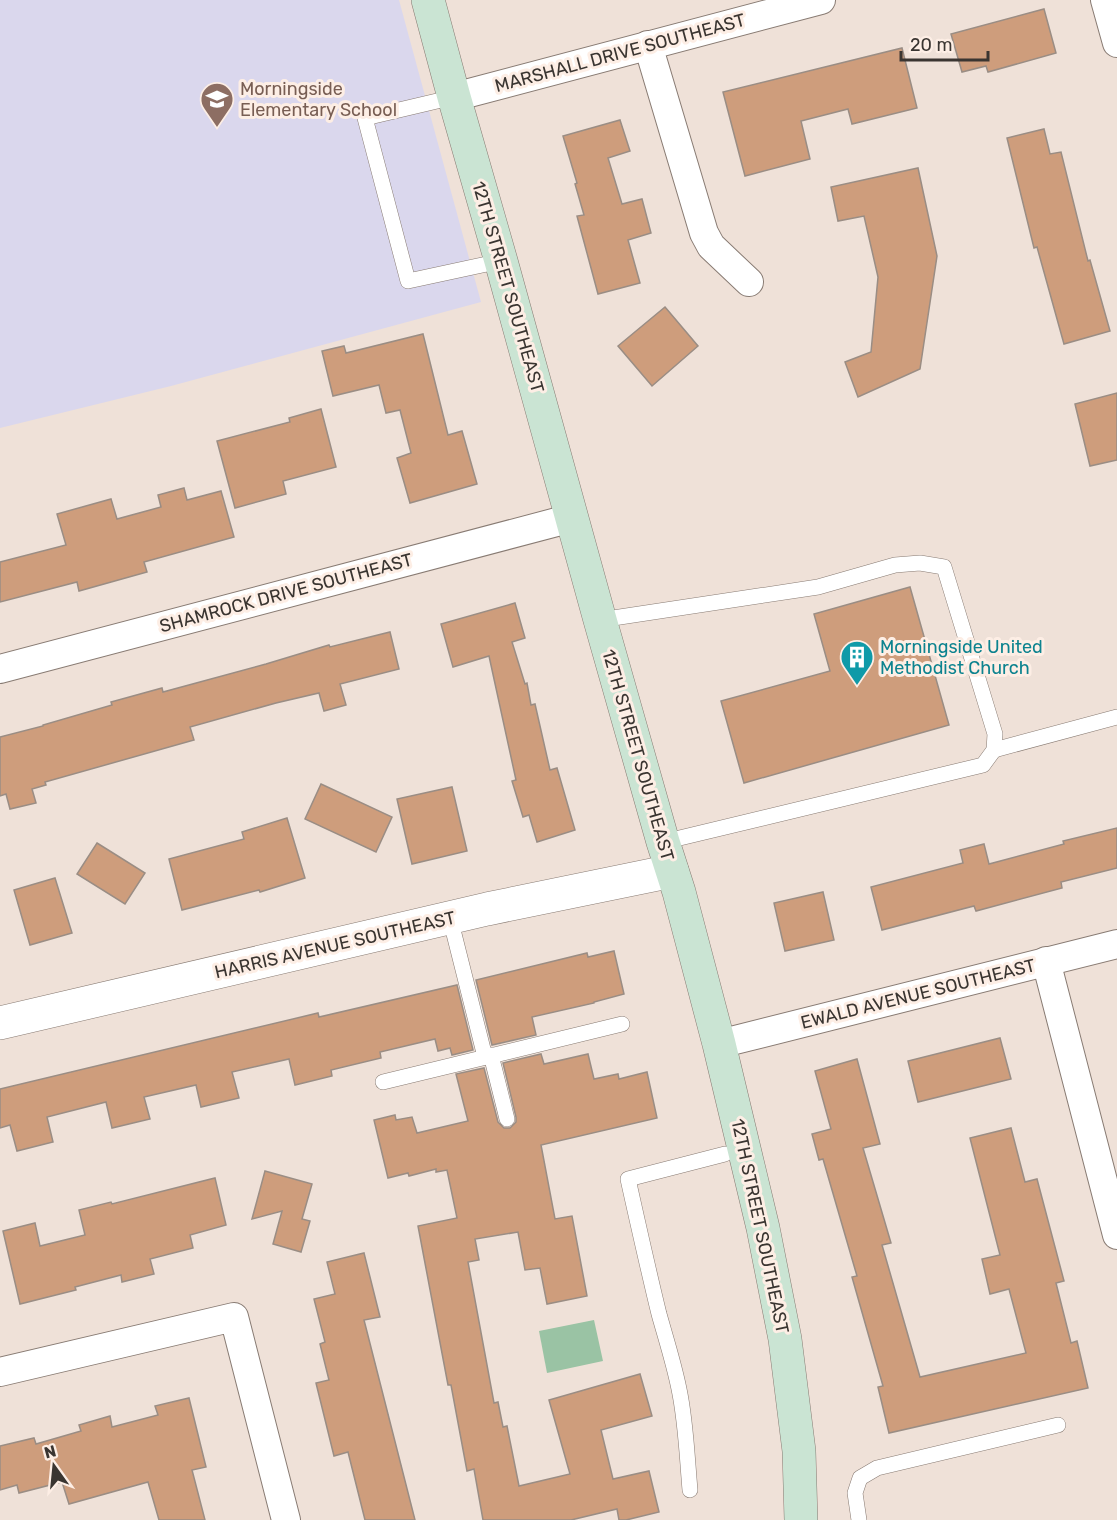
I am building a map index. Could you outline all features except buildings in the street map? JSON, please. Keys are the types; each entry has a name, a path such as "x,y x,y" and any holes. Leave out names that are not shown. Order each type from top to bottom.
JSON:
{"main road":[{"name":"12TH STREET SOUTHEAST","path":"428,0 600,620 679,892 718,1044 763,1228 785,1339 799,1451 801,1520"}],"street":[{"name":"MARSHALL DRIVE SOUTHEAST","path":"454,97 821,0"},
{"path":"1106,0 1117,43"},
{"path":"648,45 704,233 711,246 750,282"},
{"name":"SHAMROCK DRIVE SOUTHEAST","path":"0,669 572,518"},
{"name":"HARRIS AVENUE SOUTHEAST","path":"0,1023 450,918 667,856"},
{"name":"EWALD AVENUE SOUTHEAST","path":"718,1044 1117,944"},
{"path":"1046,962 1117,1235"},
{"path":"0,1372 234,1317 286,1520"}],"lane":[{"path":"454,97 365,118 408,281 501,261"},
{"path":"600,620 818,587 895,565 920,563 944,567 995,734 994,750 983,765 667,856"},
{"path":"994,750 1117,717"},
{"path":"450,918 507,1119"},
{"path":"383,1082 622,1024"},
{"path":"690,1490 680,1393 674,1361 648,1272 628,1179 725,1154"},
{"path":"859,1520 855,1493 860,1478 877,1468 1058,1425"}],"shaded area":[{"name":"Morningside Elementary School","path":"0,0 399,0 481,302 171,386 0,428"}],"green space":[{"path":"594,1320 603,1361 547,1373 539,1331"}],"place":[{"name":"Morningside Elementary School","path":"217,128"},
{"name":"Morningside United Methodist Church","path":"857,686"}]}
